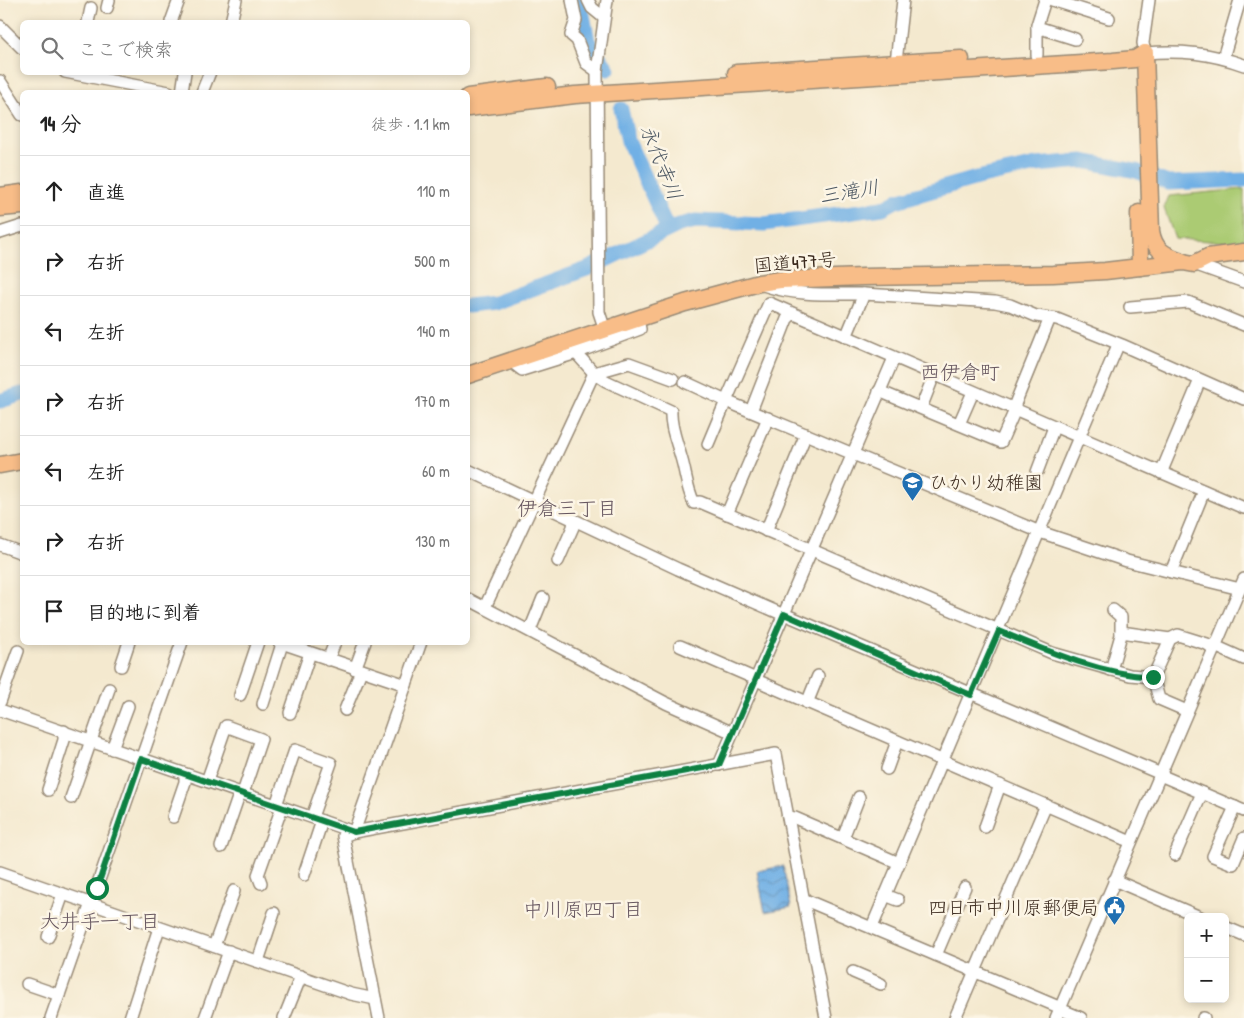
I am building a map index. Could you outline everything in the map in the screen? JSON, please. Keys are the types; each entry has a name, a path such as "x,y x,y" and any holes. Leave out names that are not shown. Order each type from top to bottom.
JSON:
{"highway":[{"path":"470,96 896,62 1140,51"},
{"path":"470,108 597,85 989,68 1140,51"},
{"path":"1140,51 1140,262"},
{"path":"896,62 906,69 942,67 989,68"},
{"path":"1140,86 1151,231 1155,246 1183,261"},
{"path":"0,196 20,193"},
{"path":"0,208 20,206"},
{"name":"国道477号","path":"470,374 509,360 638,320 685,302 760,283 780,280 863,277 1053,274 1140,262 1183,261 1244,252"},
{"path":"0,466 20,461"}],"street":[{"path":"172,20 178,0"},
{"path":"231,20 236,0"},
{"path":"572,0 576,20 571,35 577,40 597,85"},
{"path":"588,0 592,8 603,17"},
{"path":"605,330 599,312 597,85 600,42 606,0"},
{"path":"896,62 903,0"},
{"path":"1037,55 1037,27 1045,0"},
{"path":"1052,0 1109,18"},
{"path":"1149,0 1140,51 1182,51 1244,64"},
{"path":"1222,58 1240,0"},
{"path":"88,20 91,8"},
{"path":"0,26 20,46"},
{"path":"1037,27 1075,39"},
{"path":"85,75 159,90"},
{"path":"182,90 185,75"},
{"path":"203,90 209,75"},
{"path":"0,81 20,112"},
{"path":"0,233 20,227"},
{"path":"1183,261 1244,282"},
{"path":"760,283 784,290 814,293 995,302 1010,305 1036,316 1050,318 1118,345 1244,399"},
{"path":"846,337 864,294"},
{"path":"1130,307 1188,302 1244,325"},
{"path":"708,444 770,303 934,376 1244,508"},
{"path":"751,411 787,319 792,314"},
{"path":"880,390 1002,442 1050,318"},
{"path":"509,360 522,370 576,354 640,329 638,320"},
{"path":"872,927 999,631 1118,345"},
{"path":"576,354 594,373 606,382 671,411 671,423 681,456 684,478 694,503 700,502 1052,653 1130,675 1153,677"},
{"path":"719,765 894,358"},
{"path":"485,607 594,373 629,362 673,379"},
{"path":"921,408 934,376"},
{"path":"1161,473 1200,380"},
{"path":"685,382 852,454 1093,552 1171,572 1242,584 1059,1012"},
{"path":"959,424 972,392"},
{"path":"727,514 768,418"},
{"path":"1037,472 1054,427"},
{"path":"766,531 806,434"},
{"path":"470,471 784,615 1239,809 1213,856 1233,864 1244,838"},
{"path":"1171,572 1204,491"},
{"path":"558,561 573,527 574,520"},
{"path":"0,545 20,552"},
{"path":"530,630 543,598"},
{"path":"470,600 666,703 733,733"},
{"path":"1111,670 1121,632 1121,614 1113,610"},
{"path":"1121,632 1170,639 1178,635 1244,658"},
{"path":"1170,639 1153,677 1159,699 1187,711"},
{"path":"121,666 128,645"},
{"path":"51,1018 181,645"},
{"path":"240,695 257,645"},
{"path":"263,704 279,645"},
{"path":"286,645 406,685"},
{"path":"328,660 335,645"},
{"path":"345,710 364,645"},
{"path":"354,832 420,645"},
{"path":"680,646 1131,842"},
{"path":"0,702 18,651"},
{"path":"290,713 310,653"},
{"path":"808,703 818,676"},
{"path":"71,798 109,689"},
{"path":"112,749 128,706"},
{"path":"0,710 354,832"},
{"path":"207,781 226,726 262,739 221,847"},
{"path":"48,790 64,740 64,731"},
{"path":"887,769 897,741"},
{"path":"261,883 258,875 295,750 330,763 304,875"},
{"path":"378,1018 343,836 354,832 776,754 826,1018"},
{"path":"173,817 185,782 185,774"},
{"path":"985,827 1000,785"},
{"path":"1176,855 1202,793"},
{"path":"843,838 858,797"},
{"path":"955,1018 1046,805"},
{"path":"788,817 795,818 899,863"},
{"path":"0,872 351,994 375,998"},
{"path":"1114,880 1191,913"},
{"path":"890,884 902,889"},
{"path":"936,955 965,887"},
{"path":"214,946 234,891"},
{"path":"48,937 63,894"},
{"path":"885,895 898,900"},
{"path":"803,899 975,971 1059,1012 1080,1018"},
{"path":"878,911 890,916"},
{"path":"258,961 274,913"},
{"path":"130,1018 159,928"},
{"path":"1229,930 1244,936"},
{"path":"205,1018 229,951"},
{"path":"853,972 881,984"},
{"path":"284,1018 301,976"},
{"path":"26,984 59,996"}],"green space":[{"path":"1244,189 1244,243 1175,239 1164,208 1169,196"}],"water":[{"path":"783,866 791,907 765,912 757,871"}],"waterway":[{"name":"永代寺川","path":"580,0 588,41 608,69"},
{"name":"永代寺川","path":"621,109 628,141 668,230"},
{"name":"三滝川","path":"470,306 494,303 587,269 679,225 696,221 764,224 883,208 896,201 977,178 1036,165 1083,161 1136,171 1168,183 1244,180"},
{"name":"三滝川","path":"0,401 20,395"}],"place":[{"name":"ひかり幼稚園","path":"913,501"},
{"name":"四日市中川原郵便局","path":"1115,926"}],"district":[{"name":"西伊倉町","path":"960,371"},
{"name":"伊倉三丁目","path":"567,507"},
{"name":"中川原四丁目","path":"583,908"},
{"name":"大井手一丁目","path":"100,920"}],"route":[{"path":"97,888 141,759 354,832 365,832 719,765 784,614 971,695 999,631 1052,653 1130,675 1153,677"}]}
